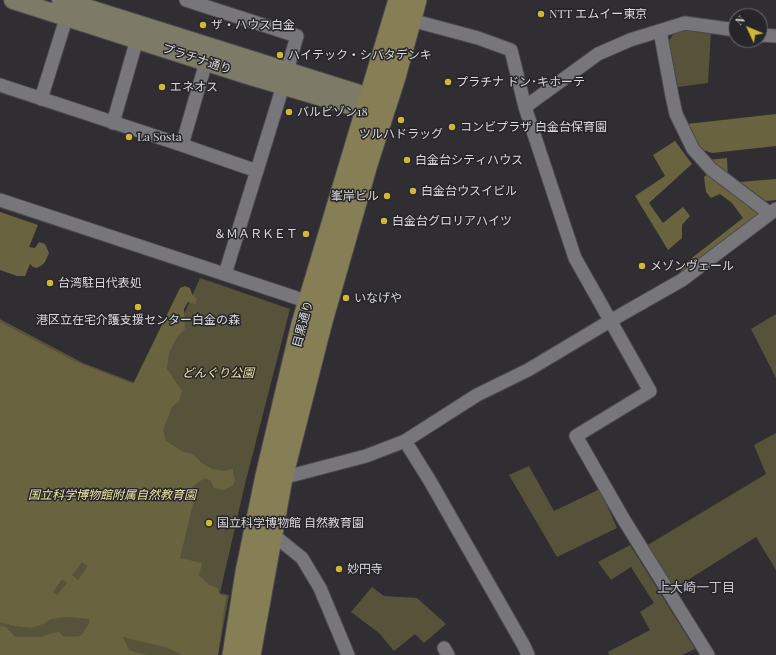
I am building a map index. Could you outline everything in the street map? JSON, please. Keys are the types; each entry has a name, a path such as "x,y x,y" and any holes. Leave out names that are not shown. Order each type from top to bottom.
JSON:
{"main road":[{"name":"プラチナ通り","path":"13,0 67,5 139,33 206,62 285,79"},
{"name":"目黒通り","path":"250,655 271,532 317,304 376,106 399,0"},
{"name":"目黒通り","path":"376,106 395,77 413,10"},
{"name":"プラチナ通り","path":"139,33 376,106"},
{"name":"目黒通り","path":"233,655 246,572 266,476 302,324 317,304"}],"street":[{"path":"187,0 297,36 225,274"},
{"path":"41,99 67,5"},
{"path":"413,10 510,50 525,107 575,258 650,391 576,436 624,520 708,655"},
{"path":"525,107 598,54 630,40 685,23 728,29"},
{"path":"282,478 366,456 405,441 477,395 528,370 682,280 772,211 711,169 693,149 676,114 660,31"},
{"path":"113,123 139,33"},
{"path":"182,145 206,62"},
{"path":"0,85 257,171"},
{"path":"0,200 317,304"},
{"path":"405,441 430,480 528,655"},
{"path":"271,532 302,558 320,588 348,655"}],"green space":[{"path":"688,28 711,31 708,83 678,87 669,41 674,33"},
{"path":"776,114 776,146 712,153 703,150 694,138 687,124"},
{"path":"675,141 692,164 649,203 663,223 683,207 690,216 682,225 682,238 668,250 635,196 665,176 653,155"},
{"path":"727,158 728,179 708,160"},
{"path":"710,172 762,212 683,274 679,268 743,218 732,203 720,194 711,198 706,192 704,177"},
{"path":"776,179 776,200 766,201 740,182"},
{"path":"0,212 38,225 29,247 35,248 39,242 45,244 49,253 45,262 37,268 30,264 25,276 17,276 0,270"},
{"name":"国立科学博物館附属自然教育園","path":"200,278 290,309 245,484 220,593 229,595 218,655 0,655 0,319 83,363 151,389"},
{"name":"国立科学博物館附属自然教育園","path":"185,286 190,288 192,294 197,299 195,304 188,302 184,309 185,329 177,337 169,353 167,369 182,391 179,401 172,407 163,430 166,441 183,452 193,454 202,463 212,469 224,471 233,469 235,480 233,485 224,490 214,488 211,481 206,478 186,492 188,498 194,500 180,558 202,563 199,575 209,585 218,588 219,594 226,596 218,655 183,655 165,647 123,637 129,650 146,655 0,655 0,626 6,627 15,637 42,637 59,632 64,637 81,636 89,623 89,619 68,617 57,618 51,619 43,624 31,628 14,626 0,622 0,322 74,361 133,384 180,288","holes":["82,562 88,566 78,580 72,575","62,579 67,583 57,595 53,592"]},
{"path":"776,314 776,378 751,329"},
{"path":"776,433 776,570 756,537 672,590 646,546 766,474 754,445"},
{"path":"529,466 554,511 600,489 617,528 557,557 509,475"},
{"path":"630,545 695,649 682,655 609,655 608,652 650,630 640,612 654,603 631,567 611,580 598,562"},
{"path":"372,587 384,596 417,598 446,624 424,643 415,634 394,651 379,633 351,612"}],"place":[{"name":"NTT エムイー東京","path":"541,14"},
{"name":"ザ・ハウス白金","path":"203,25"},
{"name":"ハイテック・シバタデンキ","path":"280,55"},
{"name":"プラチナ ドン･キホーテ","path":"448,82"},
{"name":"エネオス","path":"162,87"},
{"name":"バルビゾン18","path":"289,112"},
{"name":"ツルハドラッグ","path":"401,120"},
{"name":"コンビプラザ 白金台保育園","path":"452,127"},
{"name":"La Sosta","path":"129,137"},
{"name":"白金台シティハウス","path":"407,160"},
{"name":"白金台ウスイビル","path":"413,191"},
{"name":"峯岸ビル","path":"387,196"},
{"name":"白金台グロリアハイツ","path":"384,221"},
{"name":"＆ＭＡＲＫＥＴ","path":"306,234"},
{"name":"メゾンヴェール","path":"642,266"},
{"name":"台湾駐日代表処","path":"50,283"},
{"name":"いなげや","path":"346,298"},
{"name":"港区立在宅介護支援センター白金の森","path":"138,307"},
{"name":"国立科学博物館 自然教育園","path":"209,523"},
{"name":"妙円寺","path":"339,569"}],"district":[{"name":"上大崎一丁目","path":"696,588"}],"park label":[{"name":"どんぐり公園","path":"218,373"}]}
